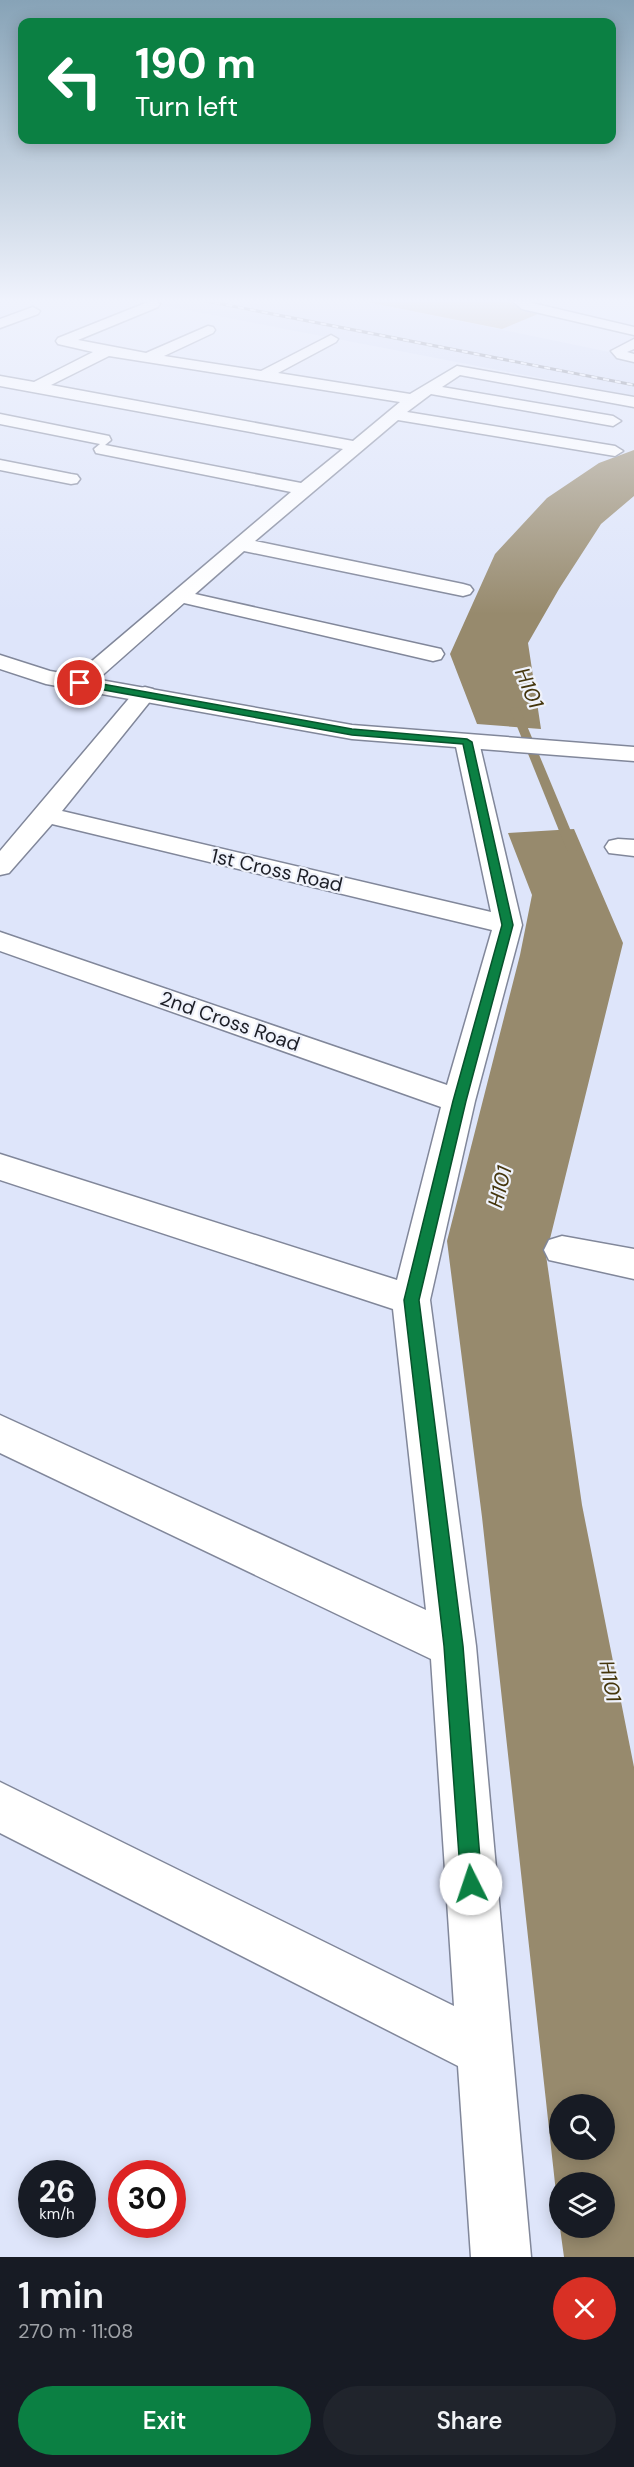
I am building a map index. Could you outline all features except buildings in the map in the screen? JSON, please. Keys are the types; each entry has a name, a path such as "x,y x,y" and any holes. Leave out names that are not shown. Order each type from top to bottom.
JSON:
{"street":[{"path":"124,403 355,446"},
{"path":"80,683 304,489 407,403"},
{"path":"513,403 634,424"},
{"path":"393,414 615,451"},
{"path":"0,419 103,445 304,489"},
{"path":"0,465 71,479"},
{"path":"240,544 463,590"},
{"path":"179,597 433,654"},
{"path":"0,662 46,677 352,732 625,753"},
{"path":"0,867 46,815 145,694"},
{"path":"467,742 508,925 459,1101 411,1300 453,1646 501,2257"},
{"name":"1st Cross Road","path":"46,815 508,925"},
{"name":"2nd Cross Road","path":"0,940 459,1101"},
{"path":"0,1167 411,1300"},
{"path":"562,1250 634,1264"},
{"path":"0,1433 453,1646"},
{"path":"0,1807 484,2050"}],"water":[{"path":"634,450 634,496 601,524 559,589 528,643 541,729 477,724 450,654 495,554 547,498 599,463"},
{"path":"574,829 623,943 546,1255 582,1505 634,1767 634,2257 564,2257 561,2238 615,2238 615,2172 554,2172 552,2160 615,2160 615,2094 549,2094 549,2129 482,1517 447,1241 520,955 532,895 508,833"}],"waterway":[{"name":"H101","path":"515,709 572,848"}],"route":[{"path":"80,683 352,732 467,742 508,925 459,1101 411,1300 453,1646 471,1884"}]}
